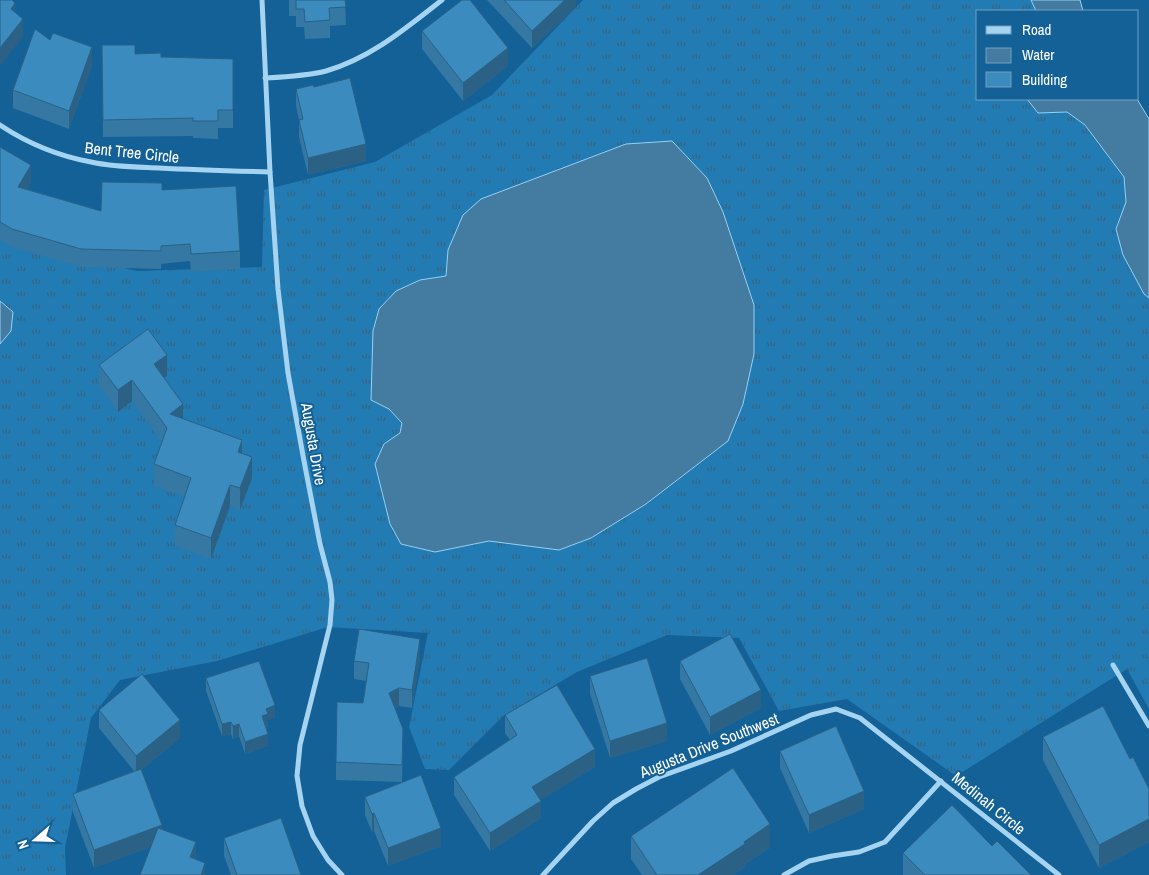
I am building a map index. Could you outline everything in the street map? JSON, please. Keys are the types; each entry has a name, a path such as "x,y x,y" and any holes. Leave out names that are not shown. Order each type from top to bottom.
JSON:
{"street":[{"name":"Augusta Drive","path":"262,0 270,172 278,289 288,373 332,600 330,625 300,745 298,776 302,806 313,836 328,860 342,875"},
{"path":"265,78 300,76 347,64 369,54 442,0"},
{"name":"Bent Tree Circle","path":"0,125 46,149 68,157 92,162 117,166 184,170 270,172"},
{"path":"1113,665 1149,726"},
{"name":"Augusta Drive Southwest","path":"543,875 593,821 613,803 636,788 659,777 731,751 811,715 836,709 860,718 903,752"},
{"name":"Medinah Circle","path":"903,752 1059,875"},
{"path":"784,875 809,861 859,852 884,842 941,781"}],"green space":[{"path":"583,0 1031,0 1036,10 976,10 976,100 1028,100 1038,113 1067,111 1085,125 1124,177 1126,202 1116,229 1144,294 1149,298 1149,709 1127,669 956,776 847,699 779,711 739,638 667,635 577,672 503,716 449,770 425,769 409,727 428,633 328,627 217,661 120,680 91,718 65,848 66,875 0,875 0,344 11,331 13,313 0,301 0,238 137,271 262,267 264,190 375,162 492,95","holes":["672,142 707,178 723,212 754,305 728,441 647,504 591,538 559,550 489,541 435,552 384,444 400,433 402,423 389,409 379,309 396,291 420,280 446,276 448,250 481,199 626,144"]}],"water":[{"path":"1031,0 1080,0 1083,10 1036,10"},
{"path":"1028,100 1138,100 1149,119 1149,298 1144,294 1123,255 1116,229 1126,202 1124,177 1085,125 1067,112 1038,113"},
{"path":"672,141 707,178 723,212 754,305 754,354 743,404 728,441 646,504 591,538 559,550 489,541 435,552 401,544 390,524 375,464 384,444 400,433 402,423 389,409 371,400 373,331 379,309 396,291 420,280 446,276 448,250 463,215 481,199 626,144"},
{"path":"0,301 13,312 11,331 0,344"}],"building":[{"path":"0,0 12,0 15,3 11,9 23,19 0,48"},
{"path":"296,0 345,0 346,7 329,8 330,20 305,22 304,9 296,9"},
{"path":"462,0 470,0 508,48 463,83 422,31"},
{"path":"504,0 565,0 532,31"},
{"path":"35,29 50,40 53,33 92,47 69,111 13,90"},
{"path":"102,45 135,45 135,54 161,53 161,57 233,59 233,110 218,110 218,121 193,121 193,118 103,120"},
{"path":"350,78 366,144 308,158 299,120 303,119 296,89 313,85 314,87"},
{"path":"0,147 31,165 18,187 101,211 102,182 162,183 162,190 236,186 240,251 191,254 190,244 161,246 161,251 81,249 12,229 0,222"},
{"path":"148,329 167,355 154,364 183,404 170,414 242,440 238,452 252,457 240,488 230,485 211,538 175,525 191,478 154,464 167,428 132,380 118,390 99,365"},
{"path":"359,629 420,639 412,690 399,688 389,693 403,729 402,765 336,762 337,702 363,703 369,663 354,661"},
{"path":"730,634 761,690 710,717 680,661"},
{"path":"647,658 667,723 610,741 590,676"},
{"path":"259,661 275,705 266,709 268,714 262,716 268,734 245,742 239,724 233,726 231,722 222,724 206,678"},
{"path":"142,674 180,720 136,756 99,710"},
{"path":"557,685 595,749 532,787 541,801 490,833 454,777 517,735 505,715"},
{"path":"1103,706 1130,759 1133,757 1149,789 1149,819 1099,845 1043,737"},
{"path":"836,726 864,791 809,815 780,751"},
{"path":"733,768 770,824 744,842 745,844 698,875 657,875 631,836"},
{"path":"141,769 162,825 94,850 73,794"},
{"path":"421,775 441,828 388,848 374,813 372,814 365,797"},
{"path":"952,805 992,846 997,841 1031,875 925,875 903,853"},
{"path":"281,818 301,875 237,875 224,838"},
{"path":"158,828 196,842 190,857 205,863 201,875 140,875"}]}
